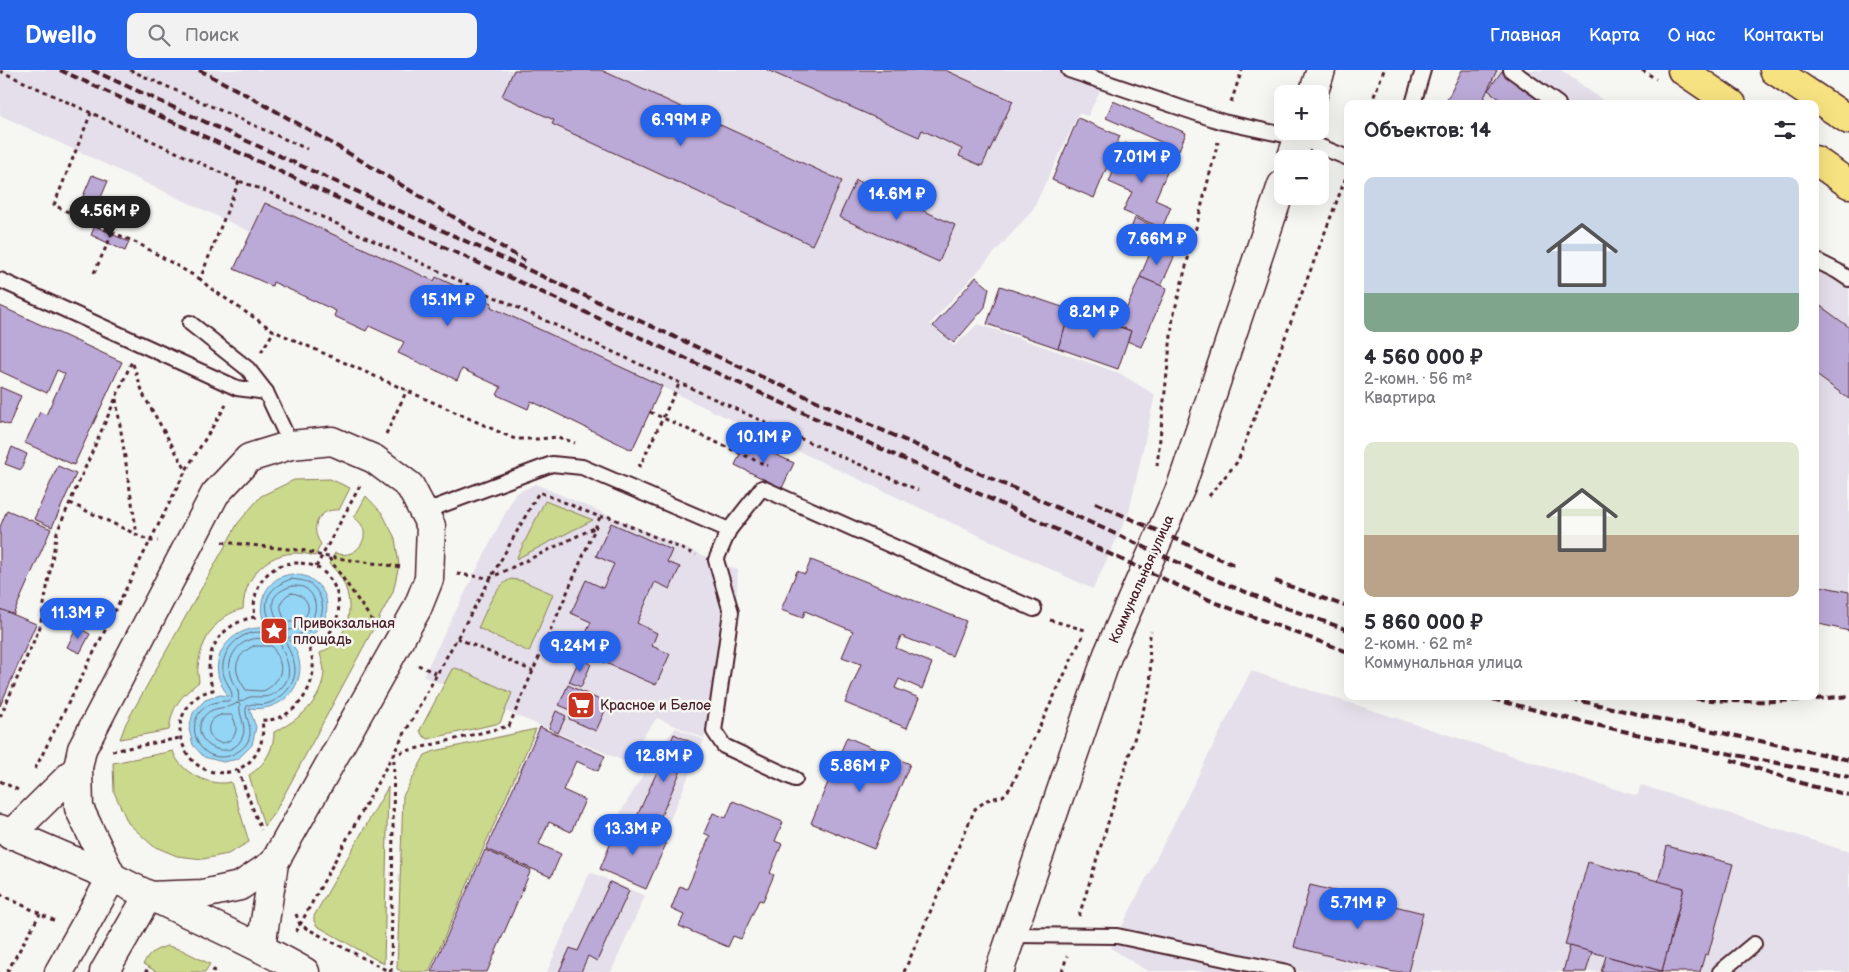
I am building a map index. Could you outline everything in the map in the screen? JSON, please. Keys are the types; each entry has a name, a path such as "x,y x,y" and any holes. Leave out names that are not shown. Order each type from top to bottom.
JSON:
{"main road":[{"path":"1682,70 1726,100"},
{"path":"1774,70 1846,118"},
{"path":"1819,163 1849,184"}],"street":[{"path":"1316,85 1321,70"},
{"name":"Коммунальная улица","path":"1003,971 1012,935 1108,654 1181,487 1275,205"},
{"path":"112,877 80,808 78,768 82,749 215,494 249,458 291,445 332,441 374,459 410,486 431,526 429,580 417,610 274,863 260,947"},
{"path":"78,768 5,832 112,877 148,896 260,947 305,972"},
{"path":"148,896 204,894 240,886 274,863"},
{"path":"59,972 112,877"},
{"path":"104,972 148,896"}],"lane":[{"path":"1069,70 1223,122 1344,157"},
{"path":"1413,100 1423,70"},
{"path":"1511,70 1552,100"},
{"path":"1819,262 1849,279"},
{"path":"0,280 237,388 266,392"},
{"path":"190,323 248,369 266,392 291,445"},
{"path":"424,512 552,464 582,467 729,530"},
{"path":"795,779 724,746 714,732 732,612 716,560 729,530 762,488 1034,609"},
{"path":"1012,935 1118,936 1287,972"},
{"path":"1720,972 1754,944"}],"path":[{"path":"130,70 307,149"},
{"path":"1156,468 1173,317 1223,122 1242,70"},
{"path":"1373,100 1384,70"},
{"path":"0,71 918,490"},
{"path":"91,113 54,205 139,244 200,279 210,288 274,331 515,439 558,437 580,445"},
{"path":"200,279 240,181"},
{"path":"1204,503 1238,461 1344,183"},
{"path":"83,219 86,211"},
{"path":"94,272 112,233"},
{"path":"248,369 267,344 274,331"},
{"path":"0,717 40,627 57,532 132,361 144,396 186,470"},
{"path":"632,463 640,466 680,382"},
{"path":"30,776 40,761 186,470 237,388"},
{"path":"116,398 137,535"},
{"path":"650,412 772,468"},
{"path":"296,932 539,491 552,464"},
{"path":"539,491 600,517 607,516 717,564"},
{"path":"70,503 150,541 190,539 307,551 322,556 490,578 595,528"},
{"path":"394,754 509,726 600,517"},
{"path":"301,562 316,567 330,578 338,593 339,610 334,626 323,640 308,647 313,671 308,691 298,705 284,715 262,720 264,734 260,750 250,762 238,770 224,773 210,771 195,764 184,750 179,734 181,718 190,702 204,692 213,690 208,667 214,645 226,629 244,619 255,617 254,598 260,582 271,571 285,564 301,562"},
{"path":"904,972 975,809 987,800 1003,796 1011,787 1085,630 1046,619"},
{"path":"1062,972 1151,685 1149,642 1152,622"},
{"path":"457,638 533,672"},
{"path":"391,972 394,754"},
{"path":"0,781 21,791 18,796"},
{"path":"0,894 40,914 7,972"},
{"path":"213,972 214,970 217,972"}],"shaded area":[{"path":"0,70 1109,71 1088,116 1079,113 1032,211 930,324 954,346 978,324 1119,373 1155,395 1129,512 1093,589 491,307 492,303 436,277 434,281 265,203 251,232 0,115"},
{"path":"1462,70 1561,70 1602,100 1447,100"},
{"path":"1819,257 1849,278 1849,631 1819,624"},
{"path":"535,484 738,570 732,671 704,738 657,718 624,761 423,676 515,494"},
{"path":"1251,671 1637,796 1641,785 1849,852 1849,972 1147,971 1111,948"},
{"path":"676,728 704,740 663,836 618,817 660,746"},
{"path":"590,872 645,896 611,972 547,972"}],"green space":[{"path":"330,479 350,488 339,510 326,512 318,520 316,532 321,544 315,556 301,553 288,554 276,557 265,563 249,583 243,609 225,617 206,639 199,658 199,682 178,703 172,714 169,730 120,739 126,723 238,523 261,496 294,480"},
{"path":"366,496 382,513 395,538 399,565 393,592 275,812 264,826 249,775 267,757 274,739 274,732 292,722 308,709 319,692 324,672 320,653 332,646 341,636 349,612 345,586 329,564 335,553 344,555 351,553 362,543 364,530 354,518"},
{"path":"545,501 593,520 516,559"},
{"path":"511,579 523,581 553,594 529,652 478,628 495,593 505,582"},
{"path":"456,668 512,693 500,723 428,739 422,735 420,730 452,669"},
{"path":"536,729 429,972 403,972 397,969 403,796 425,755 435,751"},
{"path":"173,751 182,766 197,777 214,782 231,782 249,842 228,854 203,859 177,856 153,846 128,823 114,792 113,763"},
{"path":"388,787 384,964 317,926 314,916"},
{"path":"168,946 182,950 210,964 205,972 157,972 143,964 153,952"}],"water":[{"path":"292,574 307,577 316,583 323,592 327,602 323,622 317,630 309,637 300,640 289,640 297,652 300,665 299,677 294,688 286,698 276,704 263,708 249,708 256,727 252,745 238,759 223,762 204,757 193,745 189,729 193,713 205,700 220,695 229,696 221,684 218,671 218,659 223,648 241,632 254,628 268,628 264,622 261,609 264,595 277,579"}],"building":[{"path":"514,70 601,70 842,181 812,245 552,124 554,120 502,96"},
{"path":"767,70 945,70 1013,101 982,166 959,156 962,149 922,130 919,137"},
{"path":"1462,70 1497,70 1483,100 1447,100"},
{"path":"1502,71 1542,100 1501,100 1488,90"},
{"path":"1113,101 1186,133 1179,150 1106,118"},
{"path":"1078,118 1120,136 1094,198 1052,180"},
{"path":"1125,143 1171,163 1155,200 1171,207 1162,228 1123,211 1132,192 1109,182"},
{"path":"92,175 108,181 94,214 78,208"},
{"path":"856,180 955,225 939,262 839,217"},
{"path":"265,203 434,281 436,277 492,303 491,307 662,386 632,450 531,401 528,409 497,395 501,387 462,369 457,380 398,353 404,342 369,326 366,331 334,316 336,311 273,282 272,286 234,269"},
{"path":"1135,218 1158,228 1150,245 1128,236"},
{"path":"95,226 129,242 125,251 91,235"},
{"path":"1153,246 1175,255 1161,286 1140,277"},
{"path":"976,277 989,288 985,307 954,343 933,326"},
{"path":"1140,277 1167,288 1141,347 1127,341 1131,331 1119,326"},
{"path":"1000,286 1071,310 1058,348 987,324"},
{"path":"1819,305 1849,327 1849,399 1819,377"},
{"path":"0,306 122,362 74,465 25,443 40,412 46,415 65,374 57,370 47,393 0,371"},
{"path":"1071,310 1131,331 1118,369 1058,348"},
{"path":"0,387 21,396 9,425 0,422"},
{"path":"746,441 794,463 782,488 735,465"},
{"path":"12,447 27,454 21,470 5,464"},
{"path":"58,466 76,474 52,527 34,519"},
{"path":"7,510 51,529 13,615 0,609 0,527"},
{"path":"611,523 672,550 667,562 680,567 670,589 655,582 637,623 657,633 652,646 670,654 656,685 578,651 591,622 571,613 586,580 603,588 614,564 596,556"},
{"path":"811,560 966,621 952,656 901,636 896,648 932,663 922,689 899,679 895,688 919,698 907,728 845,703 861,664 842,657 853,631 805,611 803,618 781,610 797,571 805,574"},
{"path":"1819,586 1849,592 1849,631 1819,624"},
{"path":"0,609 36,624 0,706"},
{"path":"77,627 90,634 80,653 67,647"},
{"path":"580,658 591,664 581,687 569,682"},
{"path":"568,685 608,704 596,731 569,719 573,711 559,705"},
{"path":"556,711 566,716 558,733 549,728"},
{"path":"540,727 605,756 598,771 576,761 563,790 585,800 571,832 549,822 539,844 561,854 551,877 486,849"},
{"path":"674,734 693,743 654,832 634,823"},
{"path":"847,737 910,764 874,849 811,823"},
{"path":"733,801 783,822 775,841 782,844 770,873 774,875 763,901 759,900 741,939 733,936 728,947 679,926 684,915 671,909 680,886 687,889 710,836 704,833 713,813 726,818"},
{"path":"619,823 666,844 646,889 600,869"},
{"path":"1667,846 1733,864 1708,955 1705,954 1700,972 1601,972 1606,956 1662,971 1684,888 1658,882"},
{"path":"485,850 531,870 487,972 431,972"},
{"path":"1588,862 1684,888 1662,971 1565,945"},
{"path":"610,882 629,891 597,961 588,956 581,972 559,972 570,948 578,951"},
{"path":"1310,885 1423,913 1408,972 1393,972 1294,947"},
{"path":"1570,946 1592,952 1586,972 1563,972"}],"railway":[{"path":"60,70 1216,603 1344,651"},
{"path":"92,70 760,376 1223,583 1344,629"},
{"path":"199,70 323,138 525,261"},
{"path":"1095,503 1234,565"},
{"path":"1275,581 1344,606"},
{"path":"1819,699 1849,696"},
{"path":"1496,700 1680,744 1849,777"},
{"path":"1576,700 1849,760"},
{"path":"1716,700 1805,700"},
{"path":"1731,760 1811,786 1849,795"}],"place":[{"name":"Привокзальная площадь","path":"274,631"},
{"name":"Красное и Белое","path":"581,705"}]}
